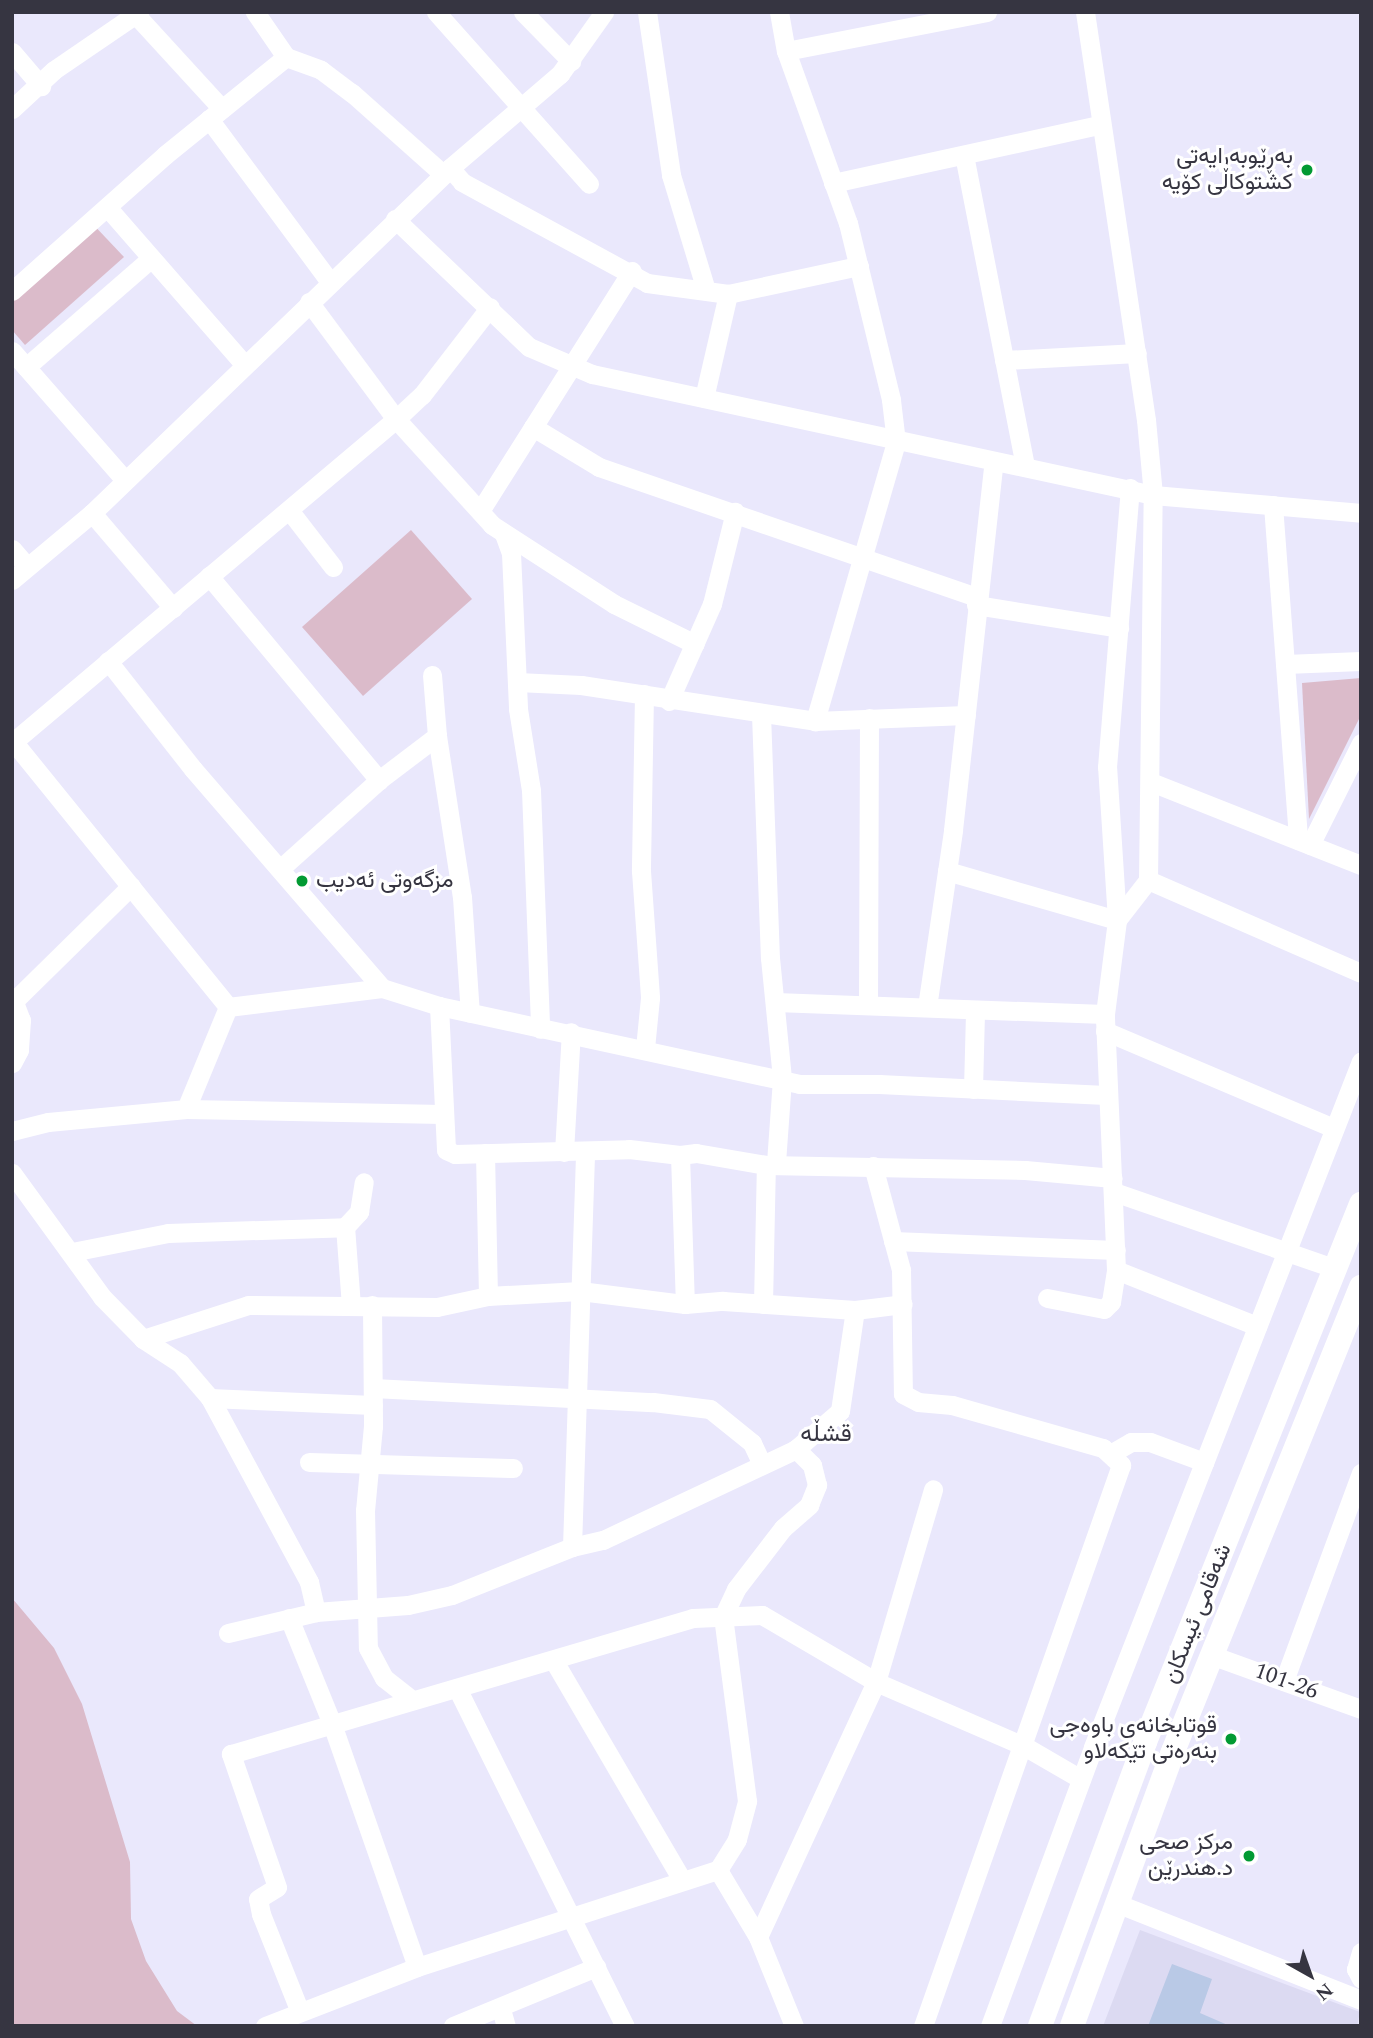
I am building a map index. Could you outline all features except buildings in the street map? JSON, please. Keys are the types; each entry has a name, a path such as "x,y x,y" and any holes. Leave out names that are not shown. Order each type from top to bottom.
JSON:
{"main road":[{"name":"شەقامی ئیسکان","path":"1040,2026 1154,1720 1361,1204"},
{"name":"شەقامی ئیسکان","path":"1072,2026 1182,1728 1361,1287"},
{"path":"1154,1720 1182,1728"}],"street":[{"path":"255,12 286,57 321,70 446,171 632,271 647,283 728,294 859,266"},
{"path":"436,12 589,184"},
{"path":"523,12 571,61"},
{"path":"12,580 92,513 124,479 395,219 571,61 604,12"},
{"path":"647,12 671,175 706,290"},
{"path":"779,12 786,51 859,266 891,400 896,442 815,721"},
{"path":"786,51 987,12"},
{"path":"1085,12 1100,125 1137,353 1153,495 1148,880 1117,919"},
{"path":"12,109 41,86 54,70 137,13 216,114 330,282"},
{"path":"12,52 41,86"},
{"path":"12,291 107,207 286,57"},
{"path":"833,183 1100,125"},
{"path":"964,155 1025,467"},
{"path":"107,207 148,261 244,364"},
{"path":"395,219 530,346 592,374 896,442 1130,488 1153,495 1361,513"},
{"path":"26,367 148,261"},
{"path":"480,511 632,271"},
{"path":"704,398 728,294"},
{"path":"309,302 396,419 480,511 505,534 614,604 695,644"},
{"path":"228,1007 13,741 396,419 422,395 490,307"},
{"path":"12,351 124,479"},
{"path":"1004,360 1137,353"},
{"path":"533,427 600,467 735,512 976,601 1119,628"},
{"path":"927,1007 947,870 994,461"},
{"path":"1047,1298 1104,1309 1111,1302 1116,1270 1106,1095 1105,1022 1117,919 1107,767 1130,488"},
{"path":"1273,505 1285,664 1304,843"},
{"path":"289,510 333,567"},
{"path":"669,701 712,604 735,512"},
{"path":"92,513 173,608"},
{"path":"505,534 511,553 509,596 531,790 540,1029"},
{"path":"12,549 27,566"},
{"path":"209,576 379,780"},
{"path":"108,661 194,769 382,988"},
{"path":"1285,664 1361,661"},
{"path":"432,675 437,736 462,897 470,1013"},
{"path":"517,682 581,685 645,694 669,701 815,721 966,715"},
{"path":"645,694 641,871 650,998 645,1048"},
{"path":"761,714 775,1002 782,1079 771,1164 763,1304"},
{"path":"869,718 869,1005"},
{"path":"281,868 379,780 437,736"},
{"path":"1304,843 1361,743"},
{"path":"1151,782 1361,865"},
{"path":"947,870 1117,919"},
{"path":"1148,880 1361,973"},
{"path":"12,1063 20,1038 13,999 131,886"},
{"path":"228,1007 382,988 439,1006 540,1029 571,1032 645,1048 799,1084 1106,1095"},
{"path":"775,1002 927,1007 1105,1022 1335,1128"},
{"path":"439,1006 442,1114 446,1150 485,1153 629,1149 680,1155 696,1153 771,1164 1025,1170 1113,1185 1286,1253 1336,1269"},
{"path":"186,1109 228,1007"},
{"path":"973,1089 975,1010"},
{"path":"564,1152 571,1032"},
{"path":"990,2026 1082,1779 1361,1060"},
{"path":"12,1131 48,1122 186,1109 442,1114"},
{"path":"572,1547 585,1152"},
{"path":"485,1153 488,1296"},
{"path":"680,1155 685,1304"},
{"path":"873,1166 893,1241 903,1304 903,1394 918,1402 952,1405 1112,1452 1121,1465 923,2026"},
{"path":"12,1173 72,1252 102,1297 143,1339 180,1363 210,1398 309,1582 316,1612"},
{"path":"72,1252 169,1233 345,1227 359,1212 364,1182"},
{"path":"345,1227 351,1306"},
{"path":"893,1241 1116,1250"},
{"path":"1116,1270 1257,1326"},
{"path":"143,1339 248,1306 438,1307 488,1296 580,1291 685,1304 763,1304 855,1310 903,1304"},
{"path":"372,1305 368,1648 373,1666 412,1700"},
{"path":"228,1633 316,1612 367,1608 452,1595 572,1547 603,1540 796,1449 839,1411 855,1310"},
{"path":"210,1398 578,1399 710,1409 752,1443 762,1464"},
{"path":"1112,1452 1131,1443 1150,1442 1204,1462"},
{"path":"265,2026 417,1967 718,1870 737,1839 747,1801 723,1617 736,1589 783,1528 810,1505 817,1485 812,1465 796,1449"},
{"path":"309,1462 513,1468"},
{"path":"1284,1681 1360,1481"},
{"path":"758,1937 876,1682 933,1489"},
{"path":"300,2012 261,1914 258,1899 277,1886 231,1754 412,1700 554,1661 693,1618 762,1615 876,1682 1024,1746 1082,1779"},
{"path":"289,1618 332,1724 417,1967"},
{"name":"101-26","path":"1211,1655 1361,1709"},
{"path":"554,1661 682,1880"},
{"path":"457,1688 625,2026"},
{"path":"718,1870 758,1937 794,2026"},
{"path":"1116,1903 1361,2000"},
{"path":"1361,1952 1356,1969 1361,1979"},
{"path":"453,2026 503,2017 596,1967"}],"shaded area":[{"path":"89,220 124,257 25,345 12,330 12,288"},
{"path":"411,530 472,599 363,696 302,627"},
{"path":"1361,678 1361,715 1309,819 1302,683"},
{"path":"12,1598 54,1648 82,1704 130,1862 131,1919 146,1961 177,2011 197,2026 12,2026"},
{"path":"1140,1930 1360,2012 1357,2026 1103,2026"}],"place":[{"name":"بەڕێوبەرایەتی کشتوکاڵی کۆیە","path":"1307,170"},
{"name":"مزگەوتی ئەدیب","path":"302,881"},
{"name":"قوتابخانه‌ی باوه‌جی بنه‌ره‌تی تێكه‌لاو","path":"1231,1739"},
{"name":"مرکز صحی د.هندرێن","path":"1249,1856"}],"district":[{"name":"قشڵه‌","path":"826,1435"}]}
